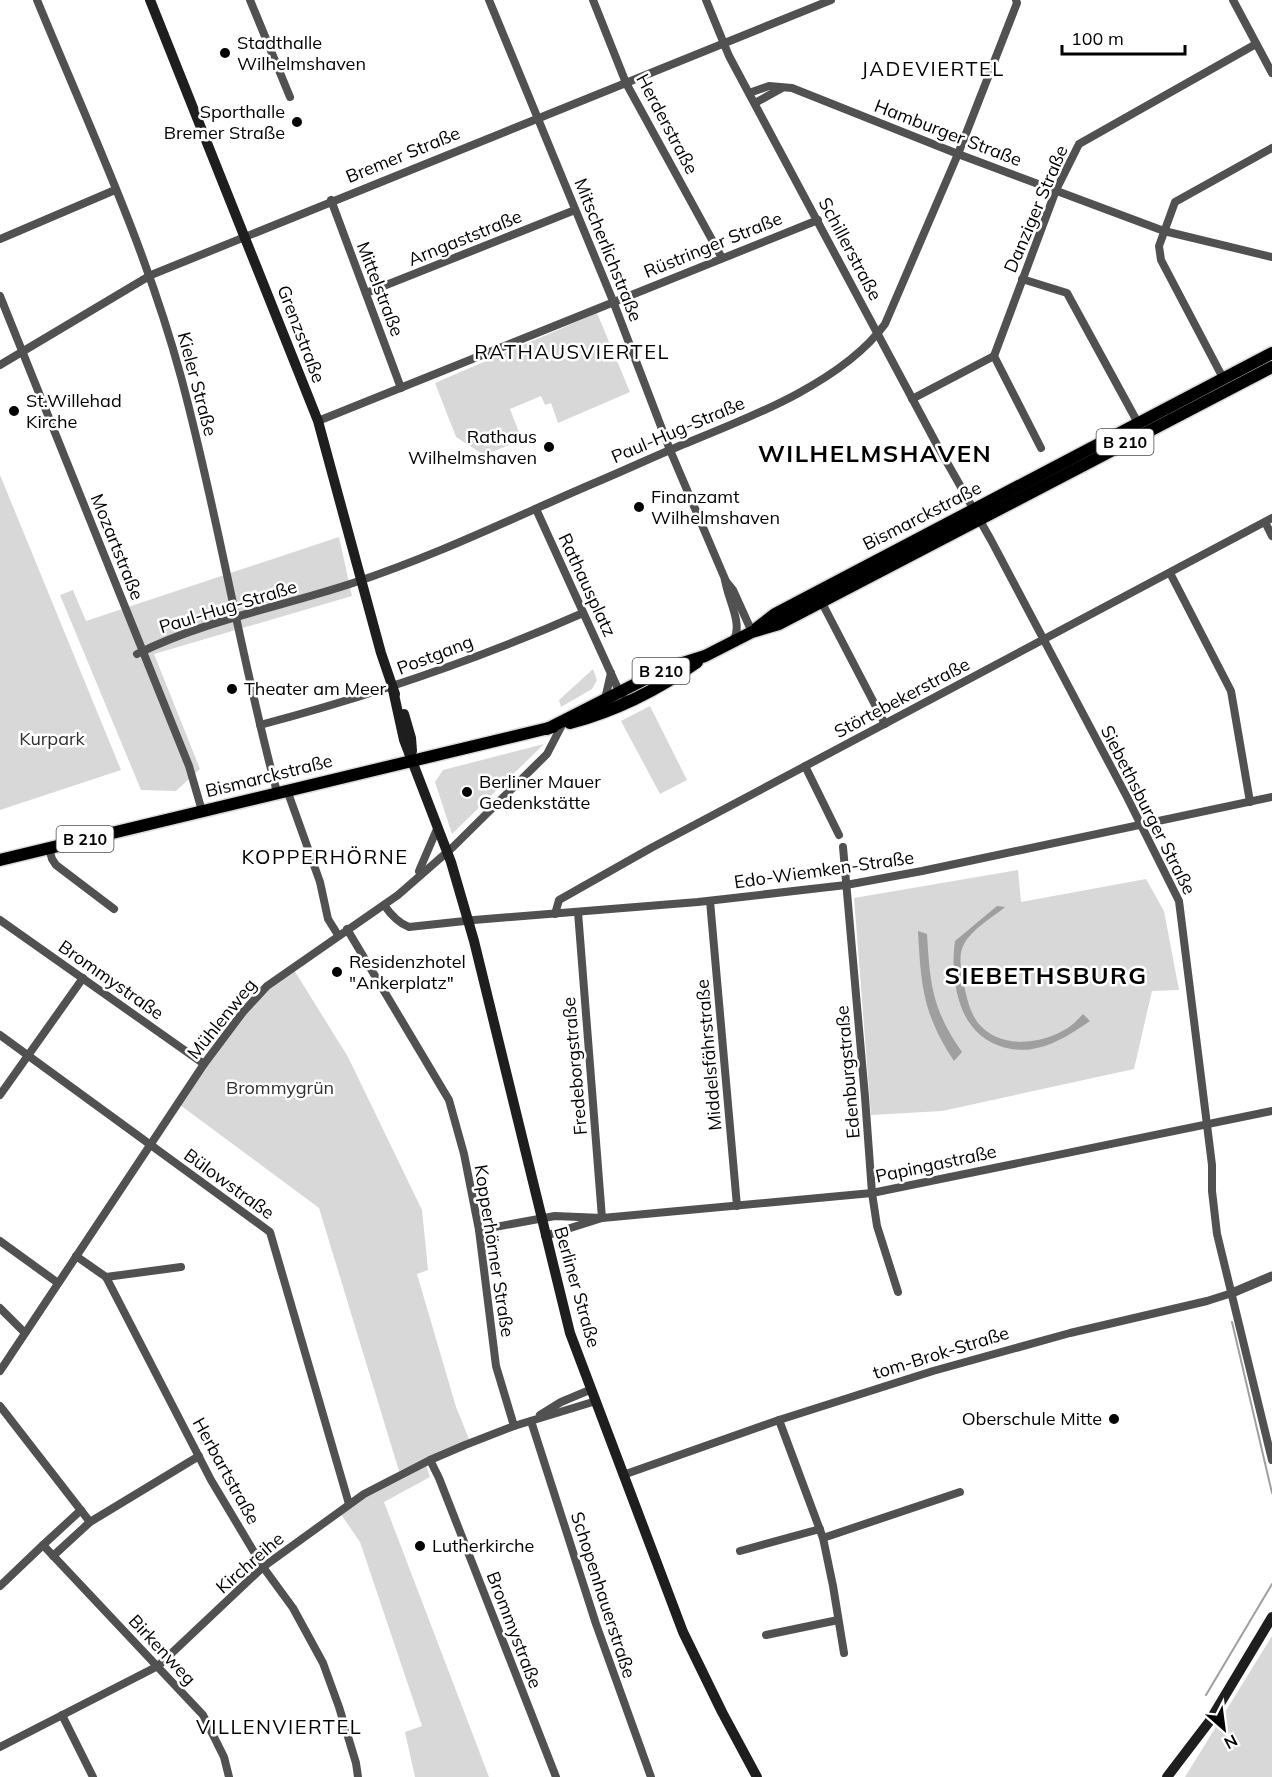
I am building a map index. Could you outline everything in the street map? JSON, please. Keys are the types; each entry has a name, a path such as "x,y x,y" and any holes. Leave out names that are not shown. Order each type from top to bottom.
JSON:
{"main road":[{"name":"Grenzstraße","path":"150,0 318,421 392,688 403,711 411,738 413,760 437,829"},
{"name":"Bismarckstraße","path":"752,632 779,624 821,602 1138,423 1272,353"},
{"name":"Bismarckstraße","path":"0,860 562,725 607,705 619,691 667,668 705,656 752,632 775,614 1272,367"},
{"name":"Bismarckstraße","path":"547,729 607,705 638,697 671,681 705,656"},
{"name":"Berliner Straße","path":"437,829 447,852 468,921 570,1333 660,1575 688,1642 722,1712 758,1777"},
{"path":"1167,1777 1209,1722 1272,1617"}],"street":[{"name":"Kieler Straße","path":"37,0 151,275 181,376 228,575 235,617 260,725 282,791"},
{"path":"250,0 290,98"},
{"name":"Mitscherlichstraße","path":"489,0 724,579 737,628 733,642"},
{"name":"Herderstraße","path":"593,0 626,83 722,258"},
{"name":"Schillerstraße","path":"706,0 723,43 754,103 976,514"},
{"name":"Bremer Straße","path":"0,365 151,275 331,200 626,83 813,3 831,0"},
{"name":"Paul-Hug-Straße","path":"140,653 162,642 235,617 304,599 361,580 536,509 733,424 798,393 838,368 878,335 885,324 958,154 999,51 1017,3 1016,0"},
{"path":"1233,0 1272,73"},
{"name":"Danziger Straße","path":"994,356 1056,190 1079,144 1256,44"},
{"name":"Hamburger Straße","path":"749,93 769,86 792,88 958,154 1164,231 1272,257"},
{"path":"754,103 785,87"},
{"path":"1223,378 1161,260 1160,246 1175,202 1182,196 1272,148"},
{"path":"0,239 115,190"},
{"name":"Mittelstraße","path":"331,200 401,388"},
{"name":"Arngaststraße","path":"366,293 575,210"},
{"name":"Rüstringer Straße","path":"318,421 818,220"},
{"path":"1022,279 1067,293 1138,423"},
{"name":"Mozartstraße","path":"0,296 140,653 189,766 202,811"},
{"path":"912,399 994,356 1041,448"},
{"name":"Rathausplatz","path":"536,509 619,691"},
{"name":"Siebethsburger Straße","path":"976,514 1179,901 1212,1165 1215,1217 1222,1257 1272,1460"},
{"path":"1268,520 1272,536"},
{"name":"Störtebekerstraße","path":"555,914 559,900 651,848 1268,520"},
{"path":"1170,573 1231,691 1250,802"},
{"name":"Mitscherlichstraße","path":"724,579 733,590 752,632"},
{"path":"821,602 885,724"},
{"name":"Postgang","path":"260,725 392,688 545,630 583,612"},
{"path":"607,705 611,673"},
{"path":"619,691 623,695 638,697"},
{"name":"Mühlenweg","path":"0,1371 204,1064 267,986 384,905 447,852 547,754 562,725"},
{"path":"805,766 839,835"},
{"path":"282,791 320,882 328,919 338,935"},
{"name":"Edo-Wiemken-Straße","path":"384,905 401,924 409,927 710,901 846,885 1272,797"},
{"path":"417,877 437,829"},
{"name":"Edenburgstraße","path":"843,847 866,1097 872,1193 877,1226 898,1292"},
{"path":"49,848 51,859 56,865 114,909"},
{"name":"Middelsfährstraße","path":"710,901 737,1206"},
{"name":"Fredeborgstraße","path":"578,912 602,1218"},
{"name":"Brommystraße","path":"0,921 204,1064"},
{"name":"Kopperhörner Straße","path":"347,929 449,1100 464,1154 479,1230 496,1366 514,1426"},
{"path":"0,1095 83,978"},
{"name":"Bülowstraße","path":"0,1035 270,1232 350,1504"},
{"name":"Papingastraße","path":"479,1230 555,1216 602,1218 872,1193 1272,1111"},
{"name":"Papingastraße","path":"545,1236 602,1218"},
{"path":"0,1241 58,1283"},
{"name":"Herbartstraße","path":"76,1256 106,1277 199,1456 263,1567 293,1608 323,1663 339,1707 358,1777"},
{"path":"106,1277 181,1267"},
{"name":"tom-Brok-Straße","path":"623,1476 779,1420 933,1371 1031,1343 1208,1301 1272,1276"},
{"path":"0,1308 25,1333"},
{"name":"Kirchreihe","path":"531,1421 561,1402 592,1389"},
{"name":"Kirchreihe","path":"0,1747 158,1666 263,1567 364,1494 430,1460 514,1426 573,1410 596,1401"},
{"path":"0,1406 90,1522"},
{"path":"779,1420 823,1538 844,1653"},
{"name":"Schopenhauerstraße","path":"531,1421 599,1634 651,1777"},
{"path":"53,1556 90,1522 199,1456"},
{"name":"Brommystraße","path":"430,1460 556,1777"},
{"path":"823,1538 960,1492"},
{"path":"0,1586 81,1510"},
{"path":"740,1551 820,1529"},
{"name":"Birkenweg","path":"44,1545 203,1715 224,1756 229,1777"},
{"path":"766,1635 838,1620"},
{"path":"62,1715 93,1777"}],"green space":[{"path":"597,313 630,392 558,423 551,403 545,405 541,396 510,409 522,440 484,455 456,437 435,383"},
{"name":"Kurpark","path":"0,475 121,770 0,810"},
{"path":"339,537 352,596 154,654 200,769 176,791 141,790 60,595 73,590 86,621"},
{"path":"593,669 597,680 592,689 561,707 559,700"},
{"path":"650,706 687,780 660,794 621,721"},
{"path":"544,744 452,834 435,782 443,770"},
{"path":"1018,870 1021,902 1146,879 1164,911 1179,990 1152,991 1134,1069 942,1111 871,1115 854,898"},
{"name":"Brommygrün","path":"294,970 348,1057 422,1210 428,1270 417,1274 456,1407 469,1439 399,1471 319,1208 180,1105 224,1039 268,988"},
{"path":"426,1465 430,1477 384,1502 489,1777 415,1777 405,1732 422,1726 360,1542 340,1513 366,1496"},
{"path":"1272,1636 1272,1777 1185,1777"}],"shaded area":[{"path":"997,906 1005,907 972,933 961,953 963,980 972,1013 987,1031 1008,1041 1020,1042 1056,1034 1071,1026 1083,1014 1090,1021 1058,1041 1028,1050 1010,1049 992,1043 977,1032 961,1007 956,985 955,941"},
{"path":"918,931 927,934 934,996 944,1022 962,1052 954,1061 930,1014 923,984"}],"waterway":[{"path":"1232,1322 1272,1493"},
{"path":"1206,1695 1272,1584"}],"place":[{"name":"Stadthalle Wilhelmshaven","path":"225,53"},
{"name":"Sporthalle Bremer Straße","path":"297,122"},
{"name":"St.Willehad Kirche","path":"14,411"},
{"name":"Rathaus Wilhelmshaven","path":"549,447"},
{"name":"Finanzamt Wilhelmshaven","path":"639,507"},
{"name":"Theater am Meer","path":"232,689"},
{"name":"Berliner Mauer Gedenkstätte","path":"467,792"},
{"name":"Residenzhotel \"Ankerplatz\"","path":"337,972"},
{"name":"Oberschule Mitte","path":"1114,1419"},
{"name":"Lutherkirche","path":"420,1546"}],"district":[{"name":"JADEVIERTEL","path":"933,69"},
{"name":"RATHAUSVIERTEL","path":"572,352"},
{"name":"WILHELMSHAVEN","path":"875,454"},
{"name":"KOPPERHÖRNE","path":"325,857"},
{"name":"SIEBETHSBURG","path":"1046,976"},
{"name":"VILLENVIERTEL","path":"279,1727"}]}
